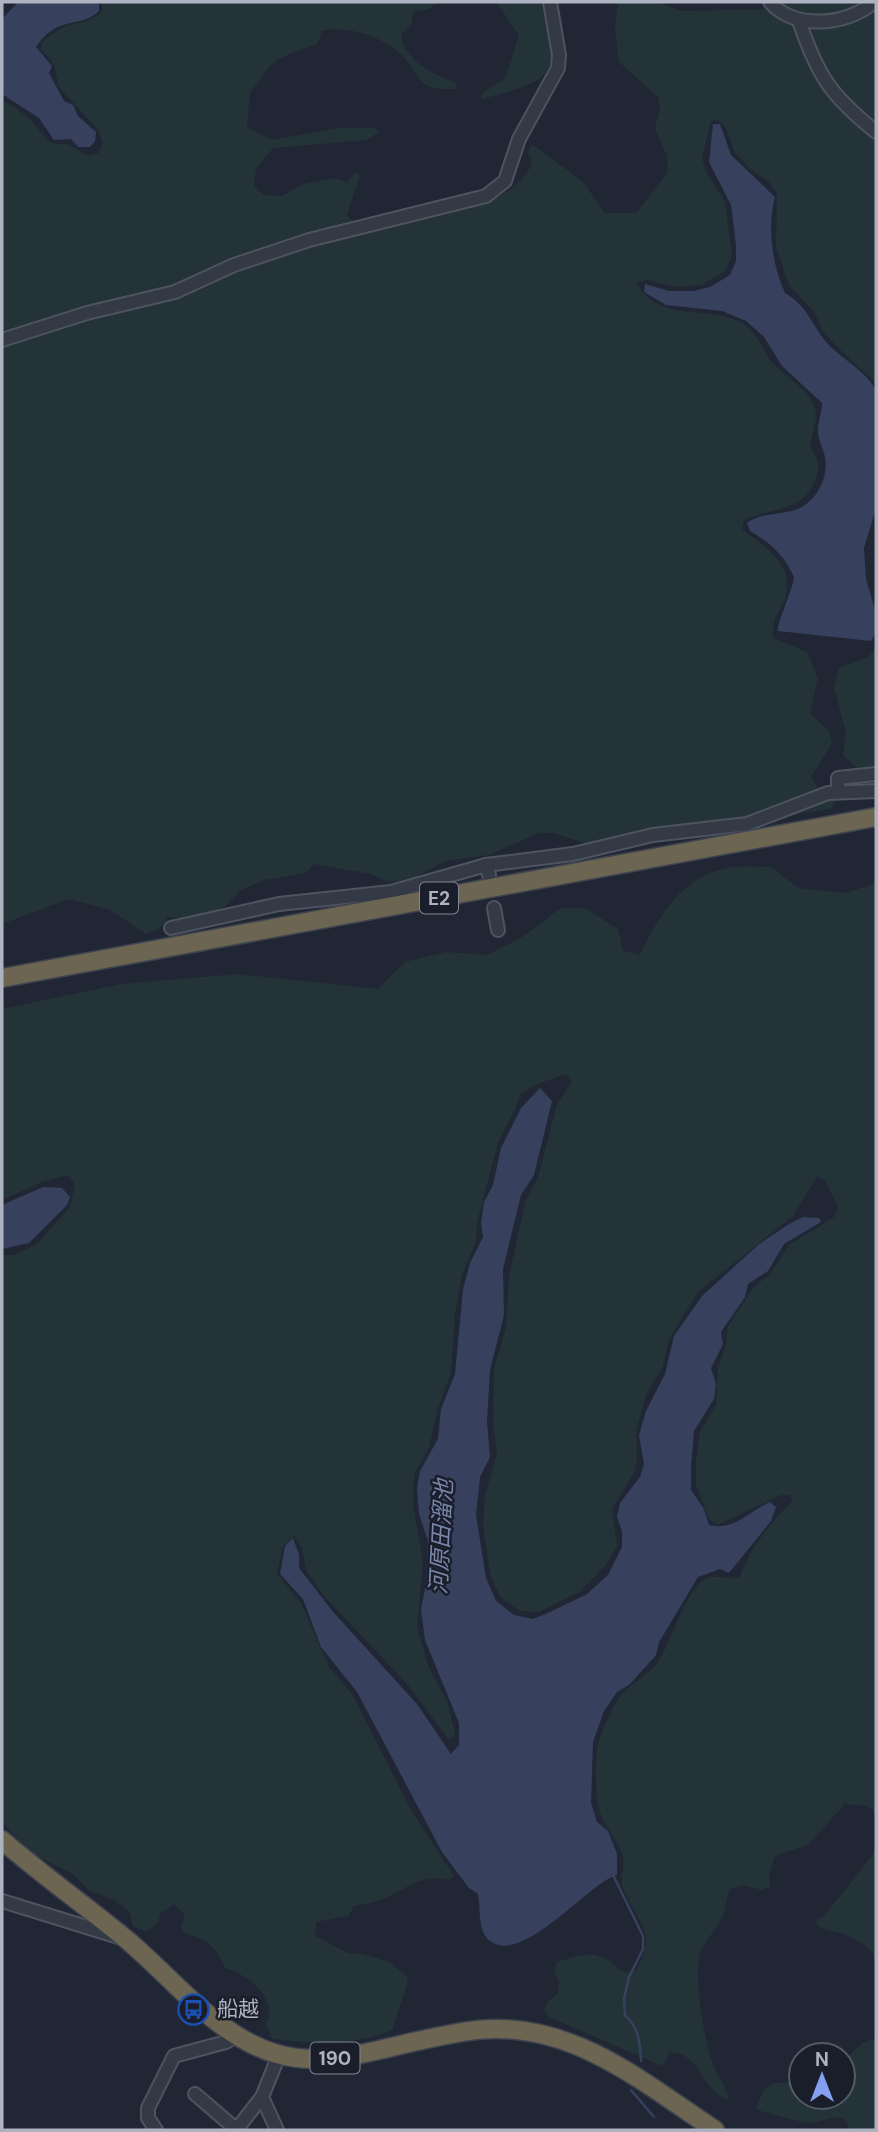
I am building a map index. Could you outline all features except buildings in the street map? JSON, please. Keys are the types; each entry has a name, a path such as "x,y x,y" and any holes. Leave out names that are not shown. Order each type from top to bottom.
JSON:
{"highway":[{"name":"E2","path":"2,978 876,817"},
{"name":"190","path":"2,1840 39,1873 126,1939 236,2036 279,2055 331,2059 476,2030 534,2032 564,2040 601,2056 715,2130"}],"street":[{"path":"2,340 87,313 175,292 234,265 309,240 486,196 505,181 519,139 558,68 559,55 550,2"},
{"path":"770,2 786,17 799,21 842,16 868,8 874,2"},
{"path":"799,21 820,76 854,114 876,132"},
{"path":"838,792 838,778 876,774"},
{"path":"171,928 279,904 391,892 487,870 573,855 653,835 747,824 828,793 876,791"},
{"path":"494,908 498,930"},
{"path":"2,1901 126,1939"},
{"path":"156,2130 148,2118 148,2108 174,2056 226,2042 236,2036"},
{"path":"195,2094 237,2130 262,2097 279,2055"},
{"path":"262,2097 277,2130"}],"shaded area":[{"path":"102,2 438,2 429,9 413,12 412,23 401,35 403,44 421,65 455,82 458,89 443,89 425,84 398,52 381,41 362,33 332,30 322,31 318,43 276,61 250,91 247,127 272,140 338,128 375,128 379,132 367,140 273,148 256,169 254,185 263,195 282,196 304,184 335,178 347,182 355,172 360,175 347,215 353,222 482,190 495,198 501,196 521,180 532,164 528,152 532,144 583,182 605,213 636,213 668,172 667,156 655,128 660,109 658,97 619,62 615,27 618,2 658,2 681,11 767,9 786,22 806,26 876,6 876,383 837,347 822,330 815,313 789,285 776,247 777,194 769,182 749,168 734,151 727,130 718,120 711,121 702,157 706,172 725,202 732,256 725,271 702,285 676,287 646,280 637,283 645,295 668,308 725,317 744,324 754,334 772,362 805,392 814,407 816,419 810,447 817,460 818,469 809,492 802,499 784,508 744,520 742,529 776,557 786,575 785,597 775,619 773,638 807,652 818,678 810,714 829,731 832,744 811,776 819,790 837,799 831,809 800,813 774,823 759,818 734,818 632,833 601,842 584,843 554,833 539,833 489,855 445,861 411,880 387,882 371,874 313,864 306,873 265,880 241,890 224,907 195,919 168,917 160,928 146,934 110,910 69,899 2,924 2,100 28,117 50,141 68,144 88,156 99,153 103,143 98,130 59,87 54,65 41,49 42,42 60,29 89,20 102,12"},
{"path":"496,2 546,2 550,60 546,71 538,79 525,86 482,99 481,94 505,78 519,35"},
{"path":"780,2 865,2 833,12 810,14 788,9"},
{"path":"876,648 876,768 858,769 843,755 846,733 834,687 839,668 868,657"},
{"path":"771,867 798,888 846,893 876,883 876,1813 867,1806 845,1804 809,1844 775,1856 769,1874 770,1886 762,1890 742,1885 729,1889 723,1916 700,1953 698,1978 708,2047 729,2100 713,2090 696,2066 681,2054 670,2052 662,2066 549,2017 544,2010 547,2002 558,1993 559,1981 554,1972 557,1962 593,1955 607,1960 625,1973 637,1970 643,1955 646,1944 644,1927 623,1888 623,1857 599,1807 596,1760 599,1741 620,1697 658,1662 685,1605 698,1585 709,1577 740,1577 762,1536 793,1501 790,1495 781,1495 717,1525 709,1519 696,1485 700,1432 716,1405 718,1367 726,1345 728,1326 754,1287 771,1273 789,1245 834,1217 838,1207 825,1180 817,1177 793,1216 698,1292 669,1340 662,1369 647,1392 636,1431 637,1458 634,1473 612,1509 617,1546 605,1566 581,1591 539,1612 520,1611 500,1597 490,1573 483,1524 485,1496 497,1454 493,1423 494,1368 506,1328 509,1276 526,1199 538,1178 557,1104 572,1082 566,1074 537,1084 520,1094 515,1110 498,1142 477,1223 476,1242 462,1275 455,1314 451,1373 439,1405 429,1447 414,1475 413,1505 423,1561 417,1627 429,1668 447,1701 455,1734 449,1740 408,1685 324,1596 306,1570 302,1548 294,1536 283,1546 277,1574 301,1603 329,1667 352,1694 411,1810 454,1876 449,1880 439,1878 422,1881 381,1900 354,1906 348,1916 316,1922 315,1936 348,1953 363,1954 391,1963 408,1978 393,2030 348,2041 303,2042 272,2039 266,2024 269,2015 265,1997 243,1976 225,1968 210,1944 184,1933 181,1927 185,1915 174,1904 160,1914 158,1923 146,1932 133,1926 129,1911 114,1900 90,1891 73,1874 31,1853 2,1822 2,1255 14,1255 37,1244 70,1207 75,1184 69,1175 42,1182 2,1200 2,1009 121,984 237,974 378,989 405,962 446,952 487,955 521,938 561,908 585,908 618,929 623,951 640,955 663,913 684,889 697,880 727,868"},
{"path":"876,1851 876,1956 855,1939 843,1933 825,1930 815,1922 825,1915"},
{"path":"872,2039 876,2041 876,2130 851,2130 843,2118 810,2123 756,2109 763,2090 775,2083 787,2083 787,2111 857,2111 857,2048"}],"water":[{"path":"18,2 99,2 99,11 91,17 52,30 36,47 52,66 49,73 64,101 73,105 78,116 96,132 95,141 90,147 78,147 71,139 54,140 39,118 2,94 2,19"},
{"path":"713,124 720,124 731,155 775,197 771,221 772,246 785,293 800,304 828,344 866,377 876,390 876,508 864,548 866,579 876,613 876,632 871,641 778,631 794,577 781,556 771,545 750,531 747,523 758,517 802,507 819,489 826,465 818,430 822,403 782,366 764,337 746,321 722,311 666,305 644,292 645,284 669,291 693,291 710,287 730,275 736,261 731,205 709,162"},
{"name":"河原田溜池","path":"540,1088 552,1101 534,1175 521,1195 503,1269 504,1315 490,1370 487,1422 490,1457 480,1477 476,1515 486,1578 496,1601 514,1615 533,1619 550,1612 587,1594 608,1575 622,1547 622,1531 617,1517 620,1503 640,1477 644,1464 639,1435 646,1411 665,1374 674,1336 702,1296 758,1245 803,1217 819,1218 821,1222 784,1244 768,1271 748,1284 745,1297 721,1332 723,1344 711,1368 716,1384 714,1399 694,1431 691,1490 704,1509 709,1525 726,1525 741,1520 770,1502 776,1507 771,1521 729,1573 720,1569 698,1577 659,1642 656,1655 630,1684 617,1692 604,1711 593,1742 591,1803 597,1822 608,1831 617,1854 617,1875 604,1881 536,1934 518,1943 502,1946 485,1936 478,1894 469,1888 442,1852 357,1692 321,1647 303,1599 280,1574 285,1546 293,1538 299,1555 299,1568 334,1613 417,1704 451,1754 459,1745 459,1723 425,1640 421,1609 426,1585 428,1541 419,1514 417,1488 420,1471 438,1439 441,1409 455,1374 463,1289 470,1263 483,1237 481,1223 484,1202 493,1185 501,1148 521,1108"},
{"path":"43,1187 62,1188 70,1197 67,1205 29,1243 2,1249 2,1205"}],"waterway":[{"path":"613,1875 643,1936 643,1949 629,1977 624,1999 625,2015 638,2036 641,2061"},
{"path":"631,2090 654,2117"}],"place":[{"name":"船越","path":"194,2009"}]}
